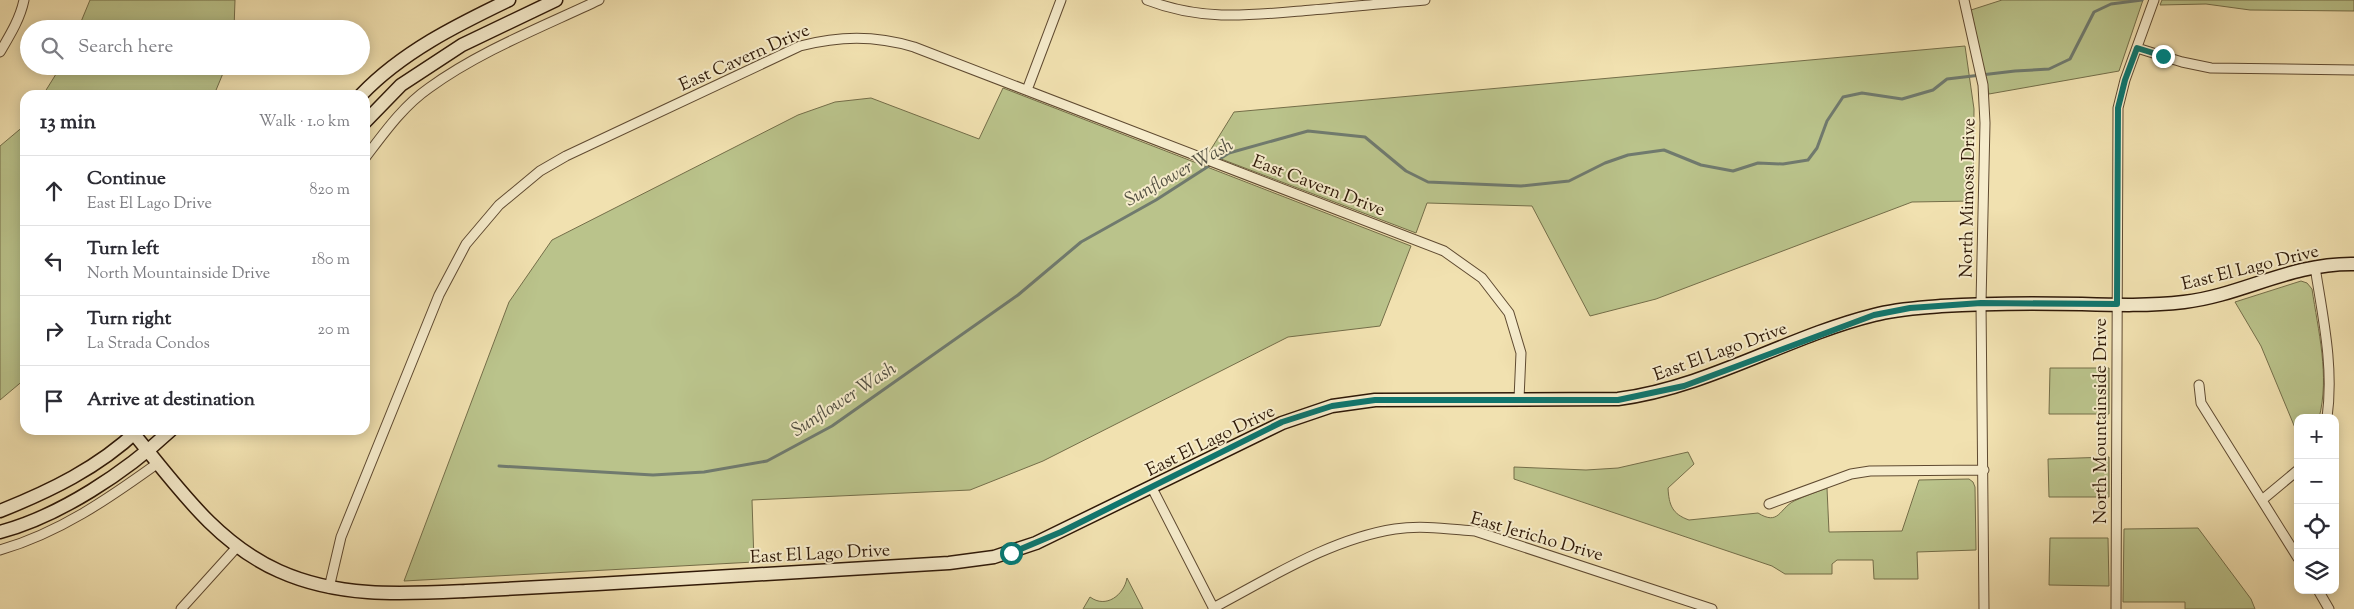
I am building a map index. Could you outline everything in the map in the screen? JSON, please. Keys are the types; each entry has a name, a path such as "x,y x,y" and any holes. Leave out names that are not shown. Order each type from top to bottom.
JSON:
{"street":[{"path":"0,52 14,29 22,11 24,0"},
{"path":"367,90 396,65 424,45 455,26 509,0"},
{"path":"370,117 401,85 462,45 556,0"},
{"path":"370,152 396,118 428,88 471,62 598,0"},
{"path":"1027,90 1061,0"},
{"path":"1147,0 1172,10 1212,17 1258,15 1425,0"},
{"name":"North Mimosa Drive","path":"1964,0 1983,85 1985,128 1981,303 1984,609"},
{"name":"North Mountainside Drive","path":"2116,609 2118,108 2125,80 2154,0"},
{"name":"East Cavern Drive","path":"329,588 341,537 439,295 466,244 499,205 540,171 566,156 800,46 849,36 890,40 1027,90 1444,251 1482,278 1509,312 1521,353 1519,399"},
{"path":"2137,48 2182,62 2211,68 2354,70"},
{"name":"East El Lago Drive","path":"138,435 194,508 237,547 276,570 329,588 378,594 408,594 976,560 1011,553 1036,543 1152,488 1282,422 1332,406 1375,400 1618,400 1684,386 1874,315 1910,308 1981,303 2117,304 2194,300 2285,273 2315,267 2354,264"},
{"path":"2315,267 2329,359 2330,388 2327,414"},
{"path":"2199,385 2201,403 2294,552"},
{"path":"0,511 43,494 72,479 112,452 132,435"},
{"path":"0,532 51,512 101,484 165,435"},
{"path":"0,550 29,542 73,520 158,463"},
{"path":"1769,504 1851,474 1870,471 1984,470"},
{"path":"2262,500 2294,474"},
{"path":"1152,488 1213,608"},
{"name":"East Jericho Drive","path":"1213,608 1350,540 1396,529 1436,528 1476,531 1712,609"},
{"path":"181,609 237,547"},
{"path":"2320,594 2329,609"}],"green space":[{"path":"90,0 235,0 234,20 82,20"},
{"path":"2002,0 2143,0 2119,71 1989,94 1971,10"},
{"path":"2162,0 2354,0 2354,11 2250,10 2206,4 2160,5"},
{"path":"1965,46 1974,109 1973,201 1912,202 1656,299 1590,316 1532,206 1427,203 1416,233 1208,154 1234,112"},
{"path":"55,75 222,75 216,90 46,90"},
{"path":"1003,88 1411,246 1380,326 1288,337 1043,461 970,490 752,500 754,562 404,581 509,302 552,240 798,115 835,102 871,98 979,139"},
{"path":"20,129 20,383 0,400 0,146"},
{"path":"2301,281 2307,283 2312,289 2322,353 2323,386 2320,414 2294,414 2294,425 2261,346 2235,302"},
{"path":"2050,368 2109,368 2109,414 2049,414"},
{"path":"1688,452 1694,464 1668,488 1672,508 1683,518 1689,520 1758,513 1765,517 1775,517 1794,501 1827,488 1829,532 1902,531 1919,480 1969,479 1975,487 1976,550 1917,552 1918,579 1874,579 1873,560 1837,560 1832,564 1832,574 1785,574 1772,566 1514,479 1514,467 1586,470 1618,468"},
{"path":"2109,457 2109,497 2049,497 2048,459"},
{"path":"2198,528 2251,599 2255,609 2185,609 2185,602 2123,602 2124,529"},
{"path":"2050,538 2108,538 2109,586 2049,585"},
{"path":"1127,578 1143,609 1083,609 1090,597 1096,600 1108,601 1118,595"}],"waterway":[{"name":"Sunflower Wash","path":"499,466 653,475 704,472 767,461 832,426 1018,295 1081,242 1156,200 1229,153 1308,131 1365,137 1406,171 1428,182 1521,186 1569,181 1605,163 1628,155 1664,150 1701,165 1733,171 1758,163 1783,164 1808,160 1817,148 1827,121 1843,97 1862,93 1902,99 1933,90 1947,79 2049,69 2070,59 2094,12 2111,4 2142,0"}],"route":[{"path":"1011,553 1061,532 1282,422 1332,406 1375,400 1618,400 1684,386 1829,330 1874,315 1910,308 1981,303 2117,304 2119,101 2137,48 2163,56"}]}
